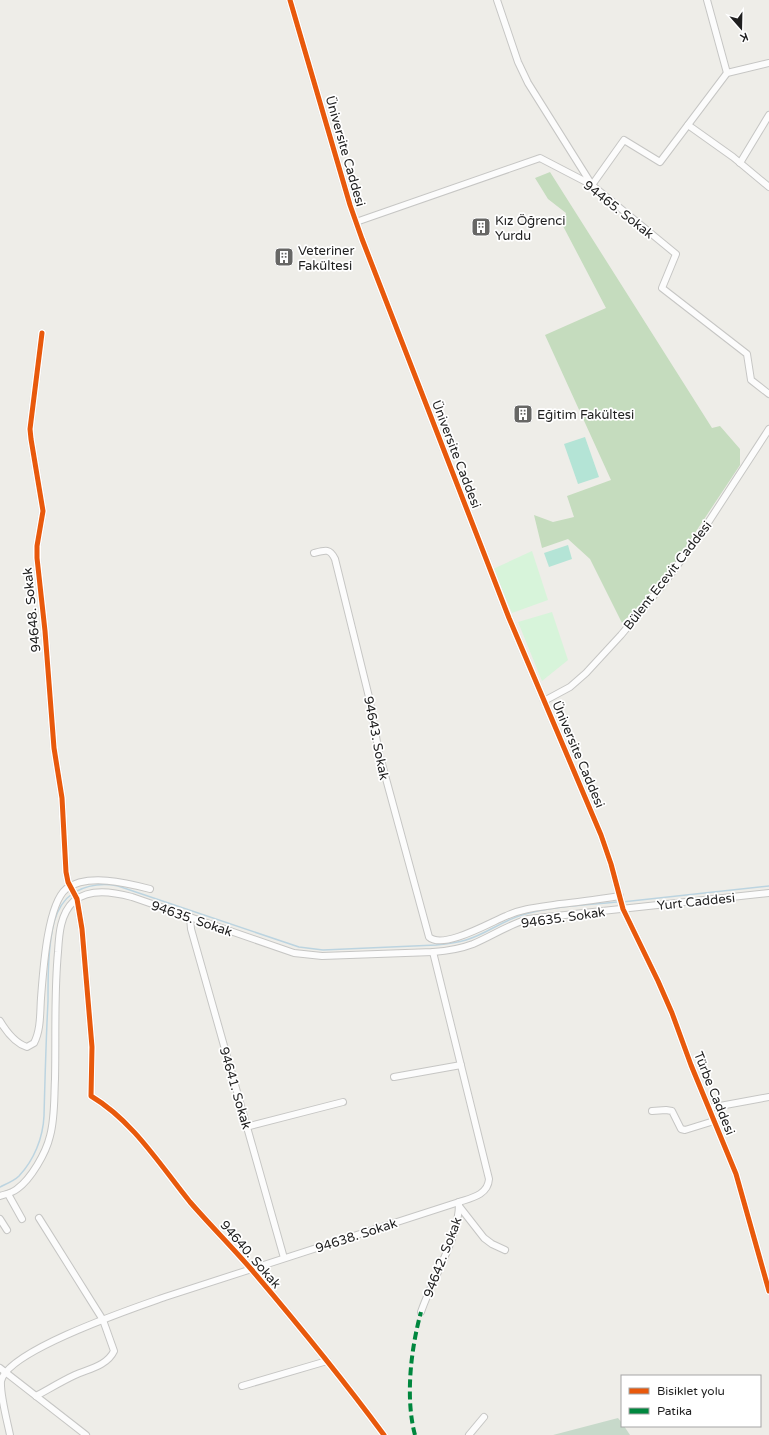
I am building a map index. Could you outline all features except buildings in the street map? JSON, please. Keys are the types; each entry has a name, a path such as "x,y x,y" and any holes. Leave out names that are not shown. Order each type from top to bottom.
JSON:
{"street":[{"name":"Üniversite Caddesi","path":"290,0 356,222 506,610 601,835 623,909"},
{"path":"497,0 518,62 528,83 592,184 624,140 660,162 727,73 769,63"},
{"path":"707,0 727,73"},
{"path":"740,163 769,115"},
{"path":"688,125 740,163 769,187"},
{"name":"94465. Sokak","path":"356,222 540,158 592,184 676,254 662,288 747,354 751,380 769,394"},
{"name":"94648. Sokak","path":"42,333 31,416 30,439 43,511 37,558 45,631 54,748 62,798 66,872 70,886 78,899"},
{"name":"Bülent Ecevit Caddesi","path":"544,701 562,692 578,681 649,602 700,535 769,430"},
{"name":"94643. Sokak","path":"314,553 329,551 335,560 369,697 375,738 384,777 419,898 426,928 431,939"},
{"path":"0,1021 19,1044 27,1047 34,1043 38,1033 46,953 53,911 62,893 70,886 107,880 150,889"},
{"name":"94635. Sokak","path":"0,1196 17,1189 28,1178 40,1160 50,1137 54,1112 55,1005 60,931 65,913 71,904 78,899 99,892 116,893 132,897 277,948 303,955 322,956 433,952 458,949 472,944 512,924 528,919 623,909"},
{"name":"Yurt Caddesi","path":"623,909 769,893"},
{"name":"94635. Sokak","path":"431,939 446,939 466,934 521,910 620,896"},
{"name":"94640. Sokak","path":"78,899 82,929 91,1041 91,1096 103,1104 125,1124 149,1150 200,1212 251,1269 327,1361 384,1435"},
{"name":"Türbe Caddesi","path":"623,909 666,999 740,1184 769,1291"},
{"name":"94641. Sokak","path":"190,917 191,929 284,1258"},
{"name":"94638. Sokak","path":"3,1370 39,1348 102,1320 165,1296 459,1204 484,1192 487,1188 489,1180 433,952"},
{"path":"394,1077 461,1065"},
{"path":"709,1108 769,1097"},
{"path":"246,1127 343,1102"},
{"path":"652,1111 672,1111 681,1129 685,1130 714,1121"},
{"path":"8,1194 22,1219"},
{"path":"459,1204 484,1238 488,1242 505,1250"},
{"name":"94642. Sokak","path":"421,1312 453,1232 459,1204"},
{"path":"36,1396 75,1375 98,1366 113,1354 114,1349 102,1320 39,1218"},
{"path":"0,1219 7,1230"},
{"path":"242,1386 327,1361"},
{"path":"10,1435 1,1386 3,1370 86,1435"},
{"path":"469,1435 484,1417"}],"green space":[{"path":"550,172 712,428 720,426 740,449 740,465 679,557 642,603 622,623 590,559 568,539 542,548 534,515 553,522 574,517 567,496 611,480 545,335 606,308 563,226 566,213 548,199 535,178"},
{"path":"585,437 599,477 578,484 564,444"},
{"path":"568,545 572,559 549,567 544,553"},
{"path":"532,551 548,600 512,613 493,569"},
{"path":"552,612 568,660 542,681 518,622"},
{"path":"618,1418 621,1422 621,1427 625,1427 630,1435 553,1435"}],"waterway":[{"path":"75,892 96,885 118,886 299,947 323,950 451,943 473,937 522,915 533,912 570,906 618,902"},
{"path":"622,902 769,886"},
{"path":"0,1187 15,1179 24,1170 37,1148 42,1132 44,1116 49,951 54,922 57,914 63,903 72,894"}],"marked path":[{"path":"415,1435 410,1405 410,1373 414,1341 421,1312"}],"cycle path":[{"path":"290,0 350,205 362,239 509,618 601,835 611,864 623,909 672,1013 691,1065 736,1174 769,1291"},
{"path":"42,333 30,429 43,511 37,546 37,558 45,631 54,748 62,798 66,872 68,882 77,899 82,929 92,1047 91,1096 120,1118 145,1144 190,1202 251,1269 302,1330 384,1435"}],"place":[{"name":"Kız Öğrenci Yurdu","path":"481,227"},
{"name":"Veteriner Fakültesi","path":"284,257"},
{"name":"Eğitim Fakültesi","path":"523,414"}]}
